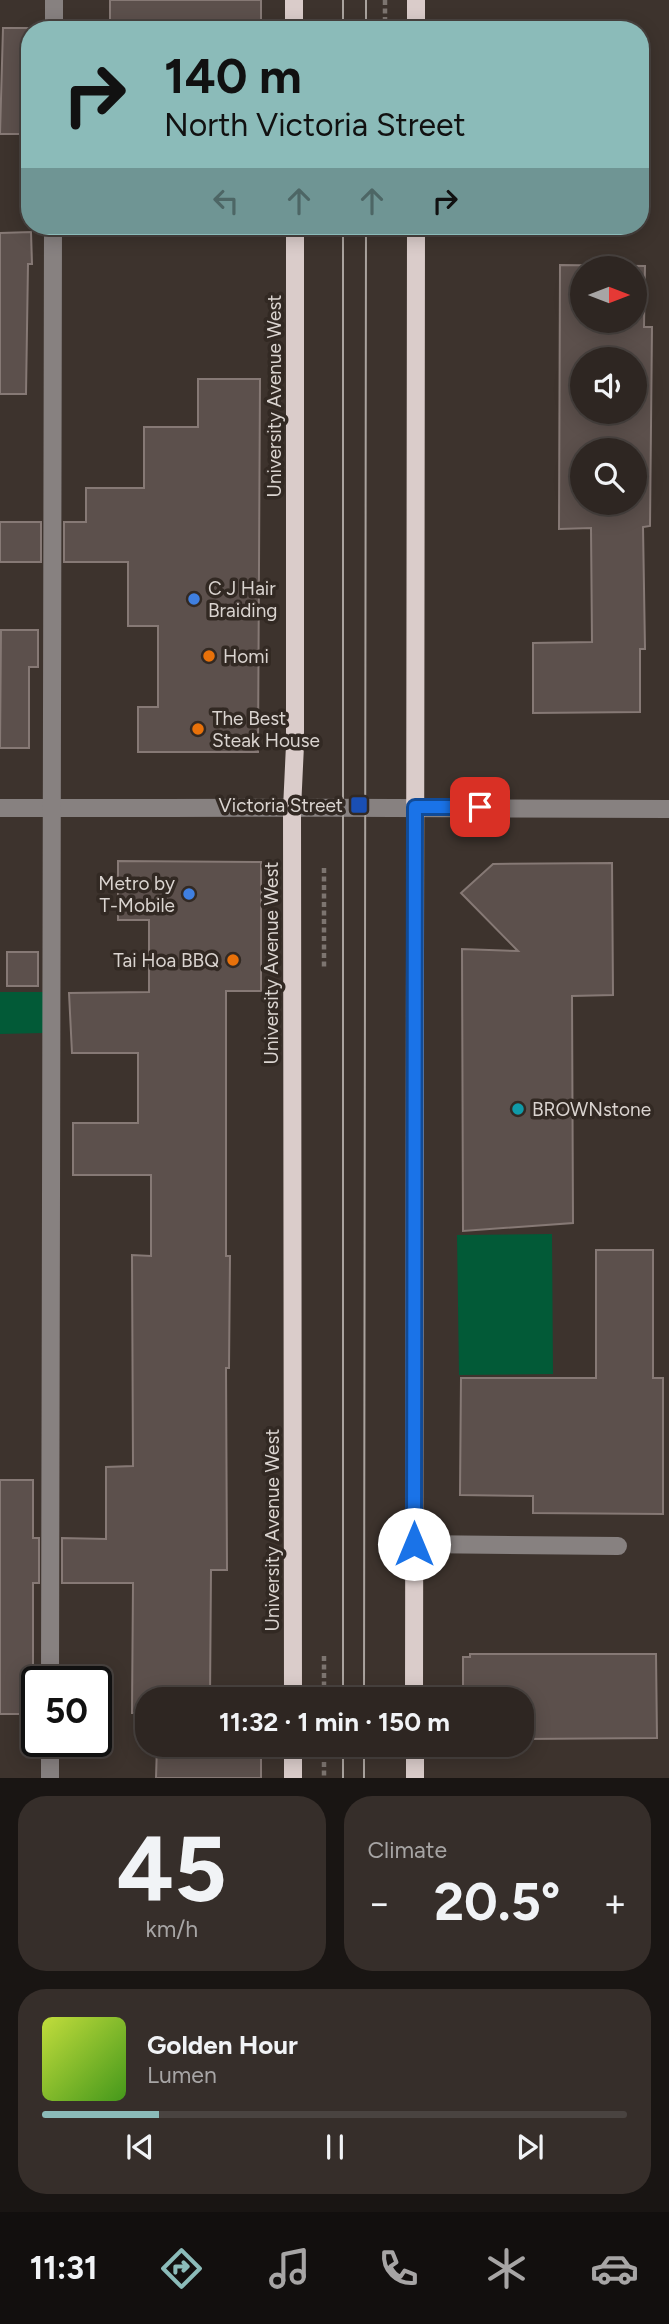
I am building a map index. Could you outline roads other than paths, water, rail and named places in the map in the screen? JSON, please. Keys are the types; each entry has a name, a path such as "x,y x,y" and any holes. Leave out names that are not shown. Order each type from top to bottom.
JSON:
{"main road":[{"path":"294,0 295,21"},
{"path":"416,0 416,21"},
{"name":"University Avenue West","path":"293,1687 292,809 295,745 295,235"},
{"path":"414,1687 416,235"},
{"path":"293,1757 293,1778"},
{"path":"415,1757 415,1778"}],"street":[{"path":"54,0 54,21"},
{"path":"50,1666 53,235"},
{"path":"0,808 669,809"},
{"path":"414,1544 618,1546"},
{"path":"50,1757 50,1778"}],"tram line":[{"path":"343,0 343,21"},
{"path":"366,0 366,21"},
{"path":"343,235 343,1687"},
{"path":"364,1687 366,235"},
{"path":"343,1757 343,1778"},
{"path":"364,1757 364,1778"}],"place":[{"name":"C J Hair Braiding","path":"194,599"},
{"name":"Homi","path":"209,656"},
{"name":"The Best Steak House","path":"198,729"},
{"name":"Victoria Street","path":"359,805"},
{"name":"Metro by T-Mobile","path":"189,894"},
{"name":"Tai Hoa BBQ","path":"233,960"},
{"name":"BROWNstone","path":"518,1109"}]}
